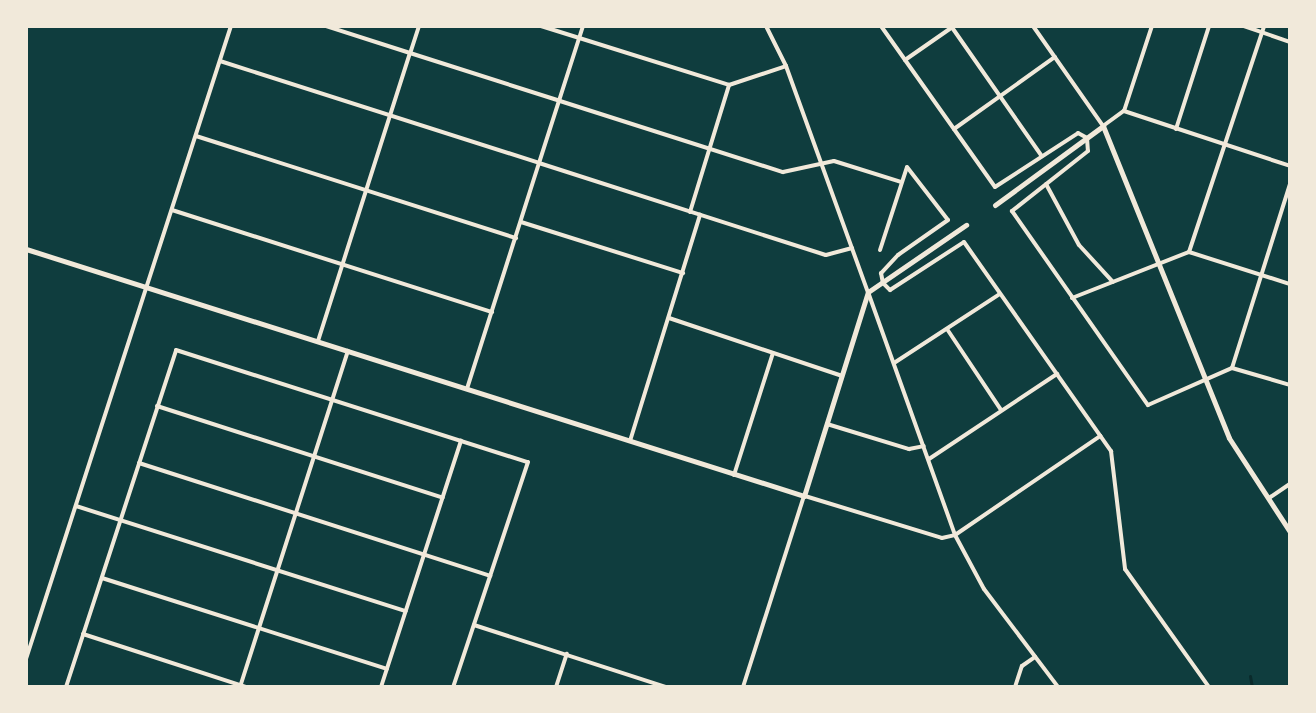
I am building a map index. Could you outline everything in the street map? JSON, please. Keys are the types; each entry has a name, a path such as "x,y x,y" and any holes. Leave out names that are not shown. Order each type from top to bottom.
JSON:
{"main road":[{"path":"995,205 1103,126 1229,438 1290,532"},
{"path":"26,249 804,496 868,292 966,225"}],"street":[{"path":"26,659 231,26"},
{"path":"326,26 783,172 820,161 901,182"},
{"path":"318,341 419,26"},
{"path":"541,26 729,85 786,66"},
{"path":"467,388 583,26"},
{"path":"766,26 786,66 955,535 984,589 1058,687"},
{"path":"881,26 995,187 1078,133 1087,138 1088,151 1012,211 1148,405 1232,368 1290,385"},
{"path":"1033,26 1103,126 1124,111 1152,26"},
{"path":"1176,129 1209,26"},
{"path":"1244,26 1262,29 1290,42"},
{"path":"905,60 952,27 1041,155"},
{"path":"1189,252 1221,145 1262,29"},
{"path":"954,129 1055,57"},
{"path":"220,61 826,255 852,248"},
{"path":"690,212 729,85"},
{"path":"1124,111 1290,166"},
{"path":"196,136 516,238"},
{"path":"880,250 907,167 948,220 898,255 881,273 883,283 890,290 964,242 1111,451 1125,569 1209,687"},
{"path":"1046,184 1079,245 1113,282"},
{"path":"1232,368 1290,184"},
{"path":"172,210 492,312"},
{"path":"630,441 700,215"},
{"path":"521,222 683,273"},
{"path":"1072,298 1189,252 1290,284"},
{"path":"894,363 1000,294"},
{"path":"669,318 842,376"},
{"path":"947,329 1001,410"},
{"path":"66,687 176,350 528,462 453,687"},
{"path":"83,634 243,686 348,351"},
{"path":"734,475 773,353"},
{"path":"929,459 1057,374"},
{"path":"157,406 443,498"},
{"path":"827,424 909,449 924,446"},
{"path":"743,687 804,496 931,538 955,535 1100,436"},
{"path":"381,687 461,441"},
{"path":"139,463 490,576"},
{"path":"1267,500 1290,484"},
{"path":"76,506 406,611"},
{"path":"102,578 387,669"},
{"path":"474,625 666,687"},
{"path":"556,687 567,654"},
{"path":"1015,687 1022,666 1035,657"}],"waterway":[{"path":"1250,676 1252,687"}]}
